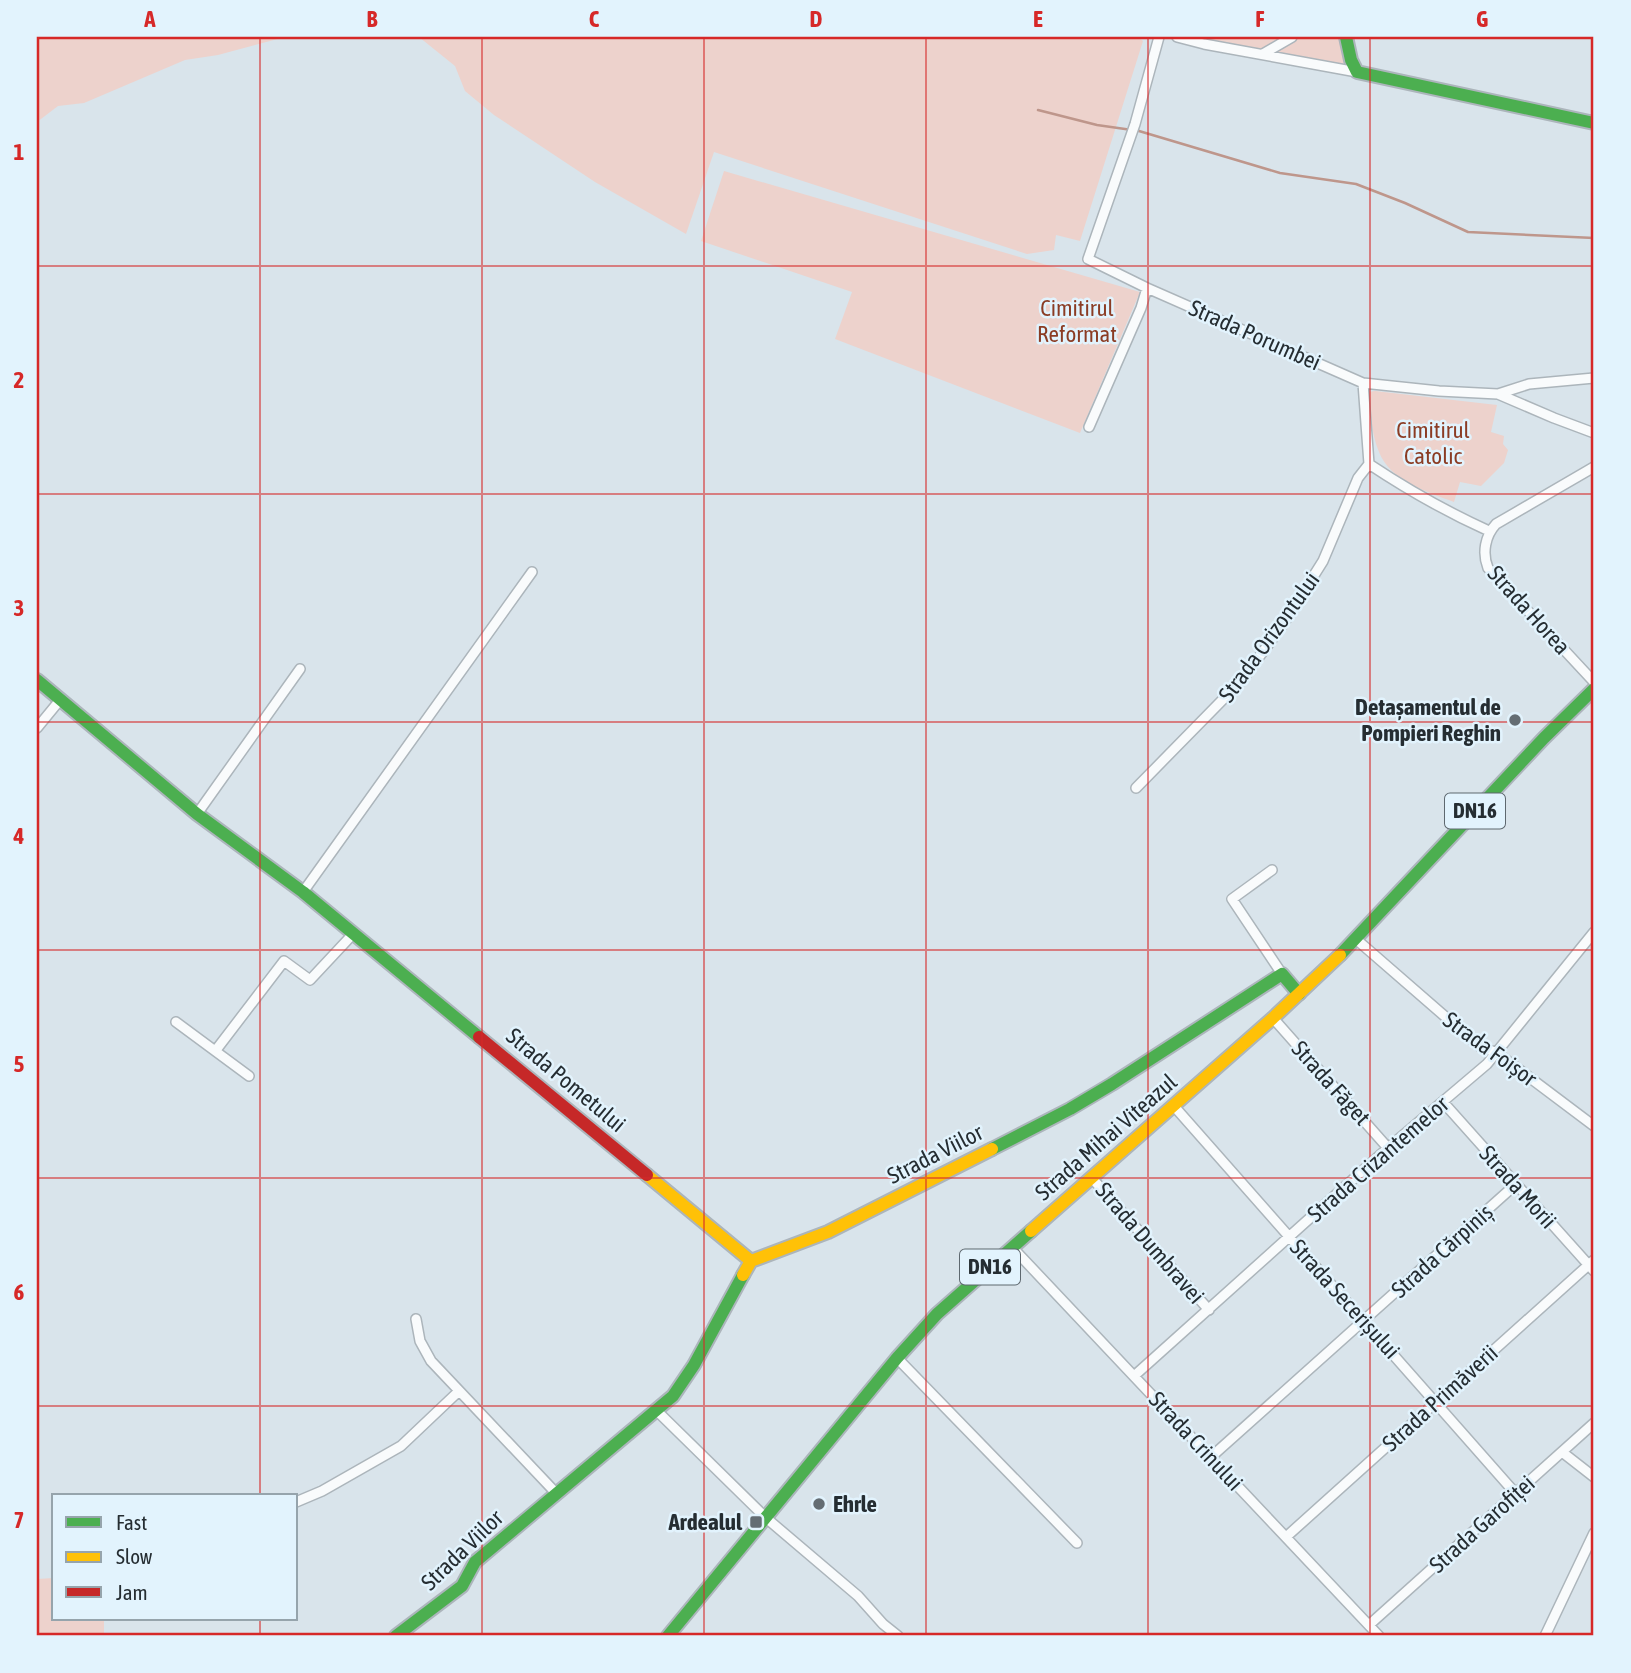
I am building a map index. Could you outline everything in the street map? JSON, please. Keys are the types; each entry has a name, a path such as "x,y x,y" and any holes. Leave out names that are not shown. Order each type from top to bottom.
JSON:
{"main road":[{"path":"1346,37 1351,60 1357,72 1594,123"},
{"name":"Strada Pometului","path":"37,680 197,814 303,892 751,1261"},
{"name":"Strada Mihai Viteazul","path":"668,1636 897,1358 937,1314 1273,1018 1357,940 1544,738 1592,696"},
{"path":"1282,974 1299,994"},
{"name":"Strada Viilor","path":"396,1636 462,1586 475,1562 673,1396 684,1382 751,1261 828,1232 1070,1109 1282,974"}],"street":[{"name":"Strada Porumbei","path":"1159,37 1135,124 1088,259 1147,288 1363,383 1498,394 1594,433"},
{"path":"1177,37 1357,72"},
{"path":"1263,54 1292,37"},
{"path":"1089,428 1141,308 1147,288"},
{"path":"1498,394 1528,384 1594,378"},
{"path":"1363,383 1370,464"},
{"name":"Strada Horea","path":"1370,464 1414,493 1489,531"},
{"name":"Strada Orizontului","path":"1136,788 1242,680 1282,626 1323,561 1358,478 1370,464"},
{"name":"Strada Horea","path":"1594,467 1505,517 1489,531 1484,558 1488,568 1594,682"},
{"path":"303,892 531,572"},
{"path":"197,814 300,669"},
{"path":"37,728 60,700"},
{"path":"1272,870 1232,899 1282,974"},
{"name":"Strada Crizantemelor","path":"1134,1376 1497,1053 1594,932"},
{"path":"216,1050 284,961 310,980 353,934"},
{"name":"Strada Foișor","path":"1357,940 1479,1046 1497,1053 1594,1126"},
{"name":"Strada Făget","path":"1273,1018 1388,1148"},
{"path":"176,1022 249,1076"},
{"name":"Strada Morii","path":"1443,1102 1515,1185 1592,1265"},
{"name":"Strada Secerișului","path":"1173,1105 1516,1494"},
{"name":"Strada Dumbravei","path":"1091,1177 1209,1310"},
{"name":"Strada Cărpiniș","path":"1212,1457 1515,1185"},
{"name":"Strada Crinului","path":"1012,1247 1379,1636"},
{"name":"Strada Primăverii","path":"1286,1537 1592,1265"},
{"path":"415,1319 424,1350 431,1362 556,1493"},
{"path":"897,1358 1077,1543"},
{"path":"298,1501 322,1491 401,1446 458,1391"},
{"path":"656,1410 765,1517 858,1596 883,1624 898,1636"},
{"name":"Strada Garofiței","path":"1369,1625 1594,1423"},
{"path":"1562,1452 1594,1477"},
{"path":"1545,1636 1594,1533"}],"green space":[{"path":"37,37 285,37 218,55 185,60 84,103 58,106 37,122"},
{"path":"419,37 1138,37 1143,41 1080,241 1056,235 1054,250 1027,254 714,152 686,234 595,182 494,115 465,91 455,66"},
{"path":"1177,37 1346,37 1357,72"},
{"name":"Cimitirul Reformat","path":"724,171 1140,292 1080,433 835,339 852,292 701,241"},
{"name":"Cimitirul Catolic","path":"1368,392 1497,405 1491,432 1504,436 1503,444 1508,450 1504,463 1481,486 1460,482 1454,502 1411,484 1392,471 1376,445"},
{"path":"52,1578 52,1620 104,1620 104,1636 37,1636 37,1579"}],"waterway":[{"path":"1038,110 1097,125 1139,131 1280,173 1356,184 1468,232 1594,238"}],"traffic: fast":[{"path":"1346,37 1351,60 1357,72 1594,123"},
{"path":"37,680 197,814 303,892 479,1037"},
{"path":"1340,955 1544,738 1594,689"},
{"path":"992,1149 1112,1084 1282,974 1299,994"},
{"path":"668,1636 897,1358 937,1314 1031,1231"},
{"path":"396,1636 462,1586 475,1562 673,1396 694,1365 743,1275"}],"traffic: slow":[{"path":"1031,1231 1273,1018 1340,955"},
{"path":"743,1275 751,1261 828,1232 992,1149"},
{"path":"647,1175 751,1261"}],"traffic: jam":[{"path":"479,1037 647,1175"}],"place":[{"name":"Detașamentul de Pompieri Reghin","path":"1515,720"},
{"name":"Ehrle","path":"819,1504"},
{"name":"Ardealul","path":"756,1522"}]}
